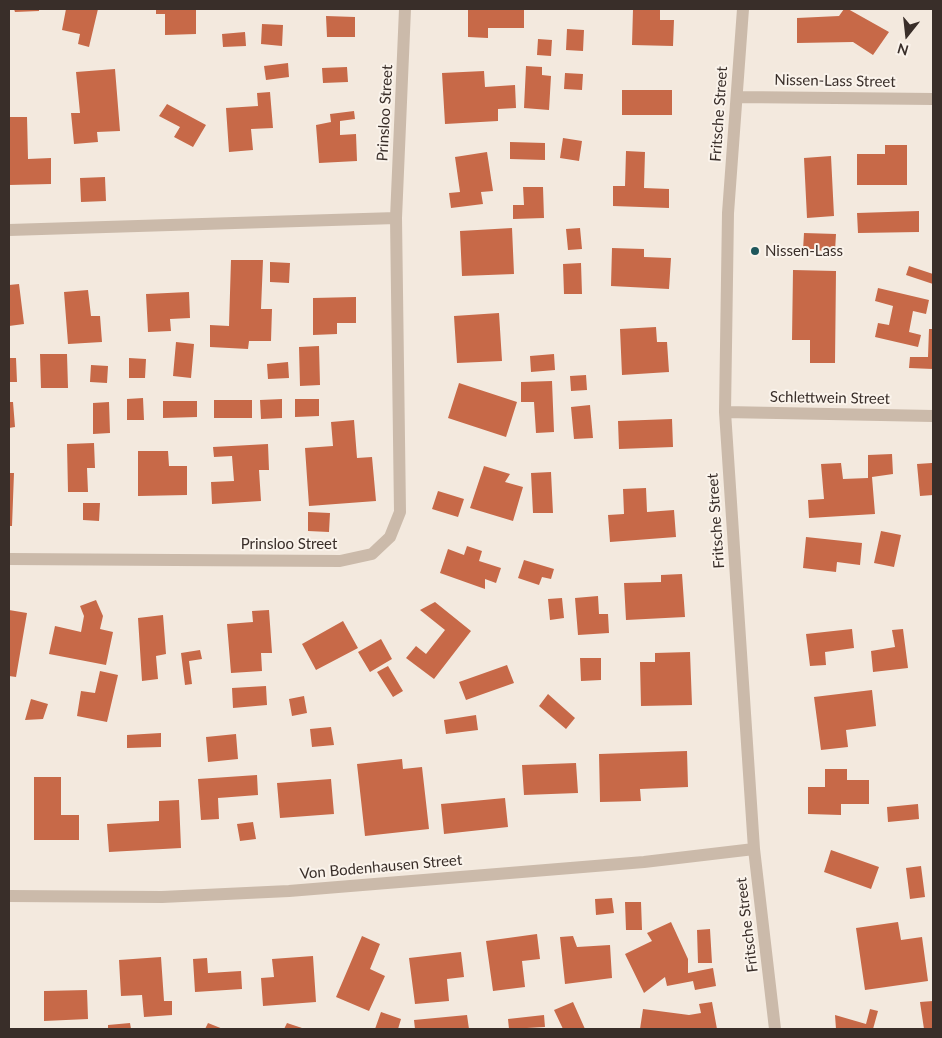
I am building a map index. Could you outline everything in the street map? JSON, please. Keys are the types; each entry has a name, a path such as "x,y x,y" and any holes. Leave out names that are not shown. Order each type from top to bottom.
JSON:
{"street":[{"name":"Prinsloo Street","path":"9,559 340,562 372,554 390,537 400,512 396,218 405,9"},
{"name":"Fritsche Street","path":"742,9 728,213 725,412 754,849 776,1029"},
{"name":"Nissen-Lass Street","path":"737,97 933,99"},
{"path":"9,230 396,218"},
{"name":"Schlettwein Street","path":"725,412 933,416"},
{"name":"Von Bodenhausen Street","path":"9,896 162,897 289,891 634,863 754,849"}],"building":[{"path":"14,9 39,9 39,11 15,12"},
{"path":"66,9 98,9 89,47 78,44 80,34 62,30"},
{"path":"156,9 196,9 196,34 165,35 165,14 156,14"},
{"path":"468,9 524,9 524,28 488,28 488,38 468,37"},
{"path":"633,9 660,9 660,20 674,20 673,46 632,45"},
{"path":"844,9 848,9 889,32 873,55 853,42 797,43 797,18 839,16"},
{"path":"326,16 355,17 355,37 327,37"},
{"path":"262,24 283,25 282,46 261,44"},
{"path":"567,29 584,30 583,51 566,50"},
{"path":"245,32 246,46 223,47 222,34"},
{"path":"538,39 552,40 551,56 537,55"},
{"path":"288,63 289,77 266,80 264,66"},
{"path":"526,66 542,67 542,75 551,76 549,110 524,108"},
{"path":"347,67 348,82 323,83 322,68"},
{"path":"115,69 120,131 97,132 98,142 74,144 71,113 80,113 76,72"},
{"path":"484,71 485,87 515,85 516,108 498,109 498,121 445,124 442,73"},
{"path":"565,73 583,74 582,90 564,89"},
{"path":"622,90 672,90 672,115 622,115"},
{"path":"270,92 273,128 251,129 253,150 229,152 226,108 258,106 257,93"},
{"path":"167,104 206,125 193,147 174,137 180,127 159,116"},
{"path":"354,111 355,119 340,121 340,135 356,134 357,161 319,163 316,125 331,122 330,114"},
{"path":"9,117 27,117 28,159 51,158 51,184 9,185"},
{"path":"563,138 582,141 579,161 560,158"},
{"path":"510,142 545,143 545,160 510,159"},
{"path":"885,145 907,145 907,185 857,185 857,154 885,154"},
{"path":"626,151 645,152 644,188 669,189 669,208 613,206 613,186 625,186"},
{"path":"487,152 493,191 481,192 483,204 451,208 449,193 460,192 455,157"},
{"path":"831,156 834,216 807,218 804,158"},
{"path":"105,177 106,201 81,202 80,178"},
{"path":"523,187 543,187 544,218 513,219 513,205 524,205"},
{"path":"919,211 919,232 858,233 857,213"},
{"path":"512,228 514,274 462,276 460,231"},
{"path":"580,228 582,249 568,250 566,229"},
{"path":"804,233 836,234 835,251 803,250"},
{"path":"612,248 644,249 644,257 671,258 669,289 611,286"},
{"path":"231,260 263,260 261,309 272,309 271,341 249,341 248,349 210,347 210,325 229,326"},
{"path":"270,262 290,263 289,283 270,282"},
{"path":"581,263 582,294 564,294 563,264"},
{"path":"909,266 933,274 933,284 906,275"},
{"path":"793,270 836,271 835,363 810,363 810,340 792,340"},
{"path":"19,284 24,324 9,326 9,285"},
{"path":"878,288 929,300 926,314 913,311 909,332 921,335 918,347 875,337 878,323 889,325 893,306 875,301"},
{"path":"88,290 91,316 100,316 102,342 68,344 64,292"},
{"path":"189,292 190,318 170,319 171,331 148,332 146,294"},
{"path":"356,297 356,323 337,323 337,334 313,335 313,298"},
{"path":"499,313 502,361 457,363 454,316"},
{"path":"656,327 657,342 667,342 669,372 622,375 620,329"},
{"path":"929,329 933,329 933,369 909,368 910,357 928,357"},
{"path":"176,342 194,344 191,378 173,376"},
{"path":"319,346 320,385 300,386 299,347"},
{"path":"40,354 67,354 68,388 41,388"},
{"path":"554,354 555,370 531,372 530,356"},
{"path":"9,358 16,358 17,382 9,382"},
{"path":"129,358 146,359 145,378 129,378"},
{"path":"288,362 289,378 268,379 267,364"},
{"path":"91,365 108,366 107,383 90,382"},
{"path":"586,375 587,390 571,391 570,376"},
{"path":"552,381 554,432 536,433 534,402 521,402 521,382"},
{"path":"459,383 517,402 506,437 448,418"},
{"path":"143,398 144,420 127,420 127,399"},
{"path":"282,399 282,418 261,419 260,400"},
{"path":"295,399 319,399 319,416 295,417"},
{"path":"214,400 252,400 252,418 214,418"},
{"path":"163,401 197,401 197,417 163,418"},
{"path":"9,402 13,402 15,427 9,428"},
{"path":"109,402 110,433 93,434 93,403"},
{"path":"590,405 593,438 574,439 571,407"},
{"path":"672,419 673,447 619,449 618,421"},
{"path":"354,420 357,458 372,457 376,501 309,506 305,448 333,446 331,422"},
{"path":"94,443 95,468 87,468 88,492 68,492 67,444"},
{"path":"268,444 269,470 259,470 261,501 212,504 211,482 234,481 232,456 214,457 213,447"},
{"path":"138,451 168,451 169,466 187,466 187,495 138,496"},
{"path":"892,454 893,474 872,477 875,514 809,518 808,500 824,499 821,464 841,463 843,479 868,478 868,455"},
{"path":"932,463 933,495 920,496 917,464"},
{"path":"484,466 510,474 505,482 523,487 513,521 470,508"},
{"path":"551,472 553,513 533,513 531,473"},
{"path":"9,473 14,473 12,526 9,526"},
{"path":"646,488 647,512 674,510 676,537 610,542 608,515 624,514 623,489"},
{"path":"438,491 464,499 458,517 432,509"},
{"path":"83,503 100,503 99,521 83,520"},
{"path":"308,512 330,513 329,532 308,531"},
{"path":"881,531 901,535 894,567 874,563"},
{"path":"806,537 862,543 860,565 837,562 836,572 803,568"},
{"path":"467,546 482,551 479,561 501,568 496,583 485,579 485,589 440,573 448,549 464,555"},
{"path":"524,560 554,569 551,579 542,577 539,585 518,578"},
{"path":"682,574 685,617 626,620 624,583 661,582 661,575"},
{"path":"598,596 599,614 608,614 609,633 578,635 575,598"},
{"path":"562,598 564,618 550,620 548,599"},
{"path":"96,600 103,616 100,629 113,632 106,665 49,654 55,626 81,632 84,616 80,606"},
{"path":"435,602 471,631 434,679 406,658 416,646 426,654 445,630 420,610"},
{"path":"9,610 27,613 16,677 9,676"},
{"path":"269,610 272,653 261,653 262,671 231,673 227,624 253,622 252,611"},
{"path":"163,615 166,654 156,656 158,679 142,681 138,618"},
{"path":"343,621 358,648 316,670 302,644"},
{"path":"852,629 854,648 825,652 826,665 810,666 806,634"},
{"path":"903,629 908,668 873,672 871,651 895,647 892,630"},
{"path":"381,639 392,659 370,672 358,652"},
{"path":"200,650 202,659 189,661 192,684 185,685 181,653"},
{"path":"690,652 692,705 641,706 640,662 655,662 655,653"},
{"path":"580,658 601,658 601,680 581,681"},
{"path":"507,665 514,683 466,700 459,682"},
{"path":"388,666 403,691 393,697 377,672"},
{"path":"100,671 118,675 107,722 77,716 81,691 95,693"},
{"path":"266,686 267,705 233,708 232,688"},
{"path":"872,690 876,726 846,730 848,747 821,750 814,697"},
{"path":"548,694 575,718 566,729 539,706"},
{"path":"304,696 307,713 292,716 289,699"},
{"path":"31,699 48,704 43,719 25,720"},
{"path":"476,715 478,730 446,734 444,720"},
{"path":"331,727 334,745 312,747 310,729"},
{"path":"161,733 161,747 127,748 127,735"},
{"path":"236,734 238,759 208,762 206,737"},
{"path":"687,751 688,787 640,789 641,801 600,802 599,754"},
{"path":"402,759 403,769 422,767 429,829 365,836 357,764"},
{"path":"576,763 578,793 524,795 522,765"},
{"path":"825,769 847,769 847,780 869,780 869,804 841,804 841,815 808,814 808,787 825,787"},
{"path":"257,775 258,795 218,798 219,819 201,820 198,779"},
{"path":"34,777 61,777 61,815 79,815 79,840 34,840"},
{"path":"331,779 334,814 280,818 277,783"},
{"path":"505,798 508,827 444,834 441,804"},
{"path":"179,800 181,848 109,852 107,824 159,821 159,801"},
{"path":"918,804 919,819 888,822 887,807"},
{"path":"253,822 256,839 240,841 237,824"},
{"path":"831,850 879,867 871,889 824,872"},
{"path":"921,866 925,897 910,899 906,868"},
{"path":"612,898 614,913 596,915 595,899"},
{"path":"625,902 641,902 642,930 626,930"},
{"path":"671,922 688,959 688,973 713,968 716,986 695,990 693,981 667,986 665,977 644,993 625,954 652,941 647,933"},
{"path":"898,922 901,940 922,937 928,981 865,990 856,928"},
{"path":"710,929 712,963 698,963 697,930"},
{"path":"537,934 540,959 522,961 525,987 493,991 486,941"},
{"path":"362,936 380,944 370,969 385,976 369,1011 336,997"},
{"path":"573,936 577,947 610,945 612,978 565,984 560,937"},
{"path":"461,952 464,977 447,979 449,1001 415,1004 409,958"},
{"path":"313,956 316,1002 263,1006 261,978 274,977 272,959"},
{"path":"161,957 164,1001 172,1001 172,1015 144,1017 142,995 121,996 119,960"},
{"path":"207,958 208,973 241,971 242,989 195,992 193,959"},
{"path":"87,990 88,1019 44,1021 44,991"},
{"path":"933,1001 933,1029 924,1029 920,1002"},
{"path":"573,1002 585,1029 563,1029 554,1010"},
{"path":"712,1002 717,1029 640,1029 643,1009 689,1015 701,1013 699,1004"},
{"path":"870,1009 878,1011 873,1029 836,1029 835,1015 866,1024"},
{"path":"381,1012 401,1019 398,1029 375,1029"},
{"path":"467,1015 469,1029 415,1029 414,1020"},
{"path":"544,1015 545,1027 509,1029 508,1019"},
{"path":"130,1023 131,1029 108,1029 108,1025"},
{"path":"208,1023 223,1029 205,1029"},
{"path":"287,1023 305,1029 284,1029"}],"place":[{"name":"Nissen-Lass","path":"755,251"}]}
